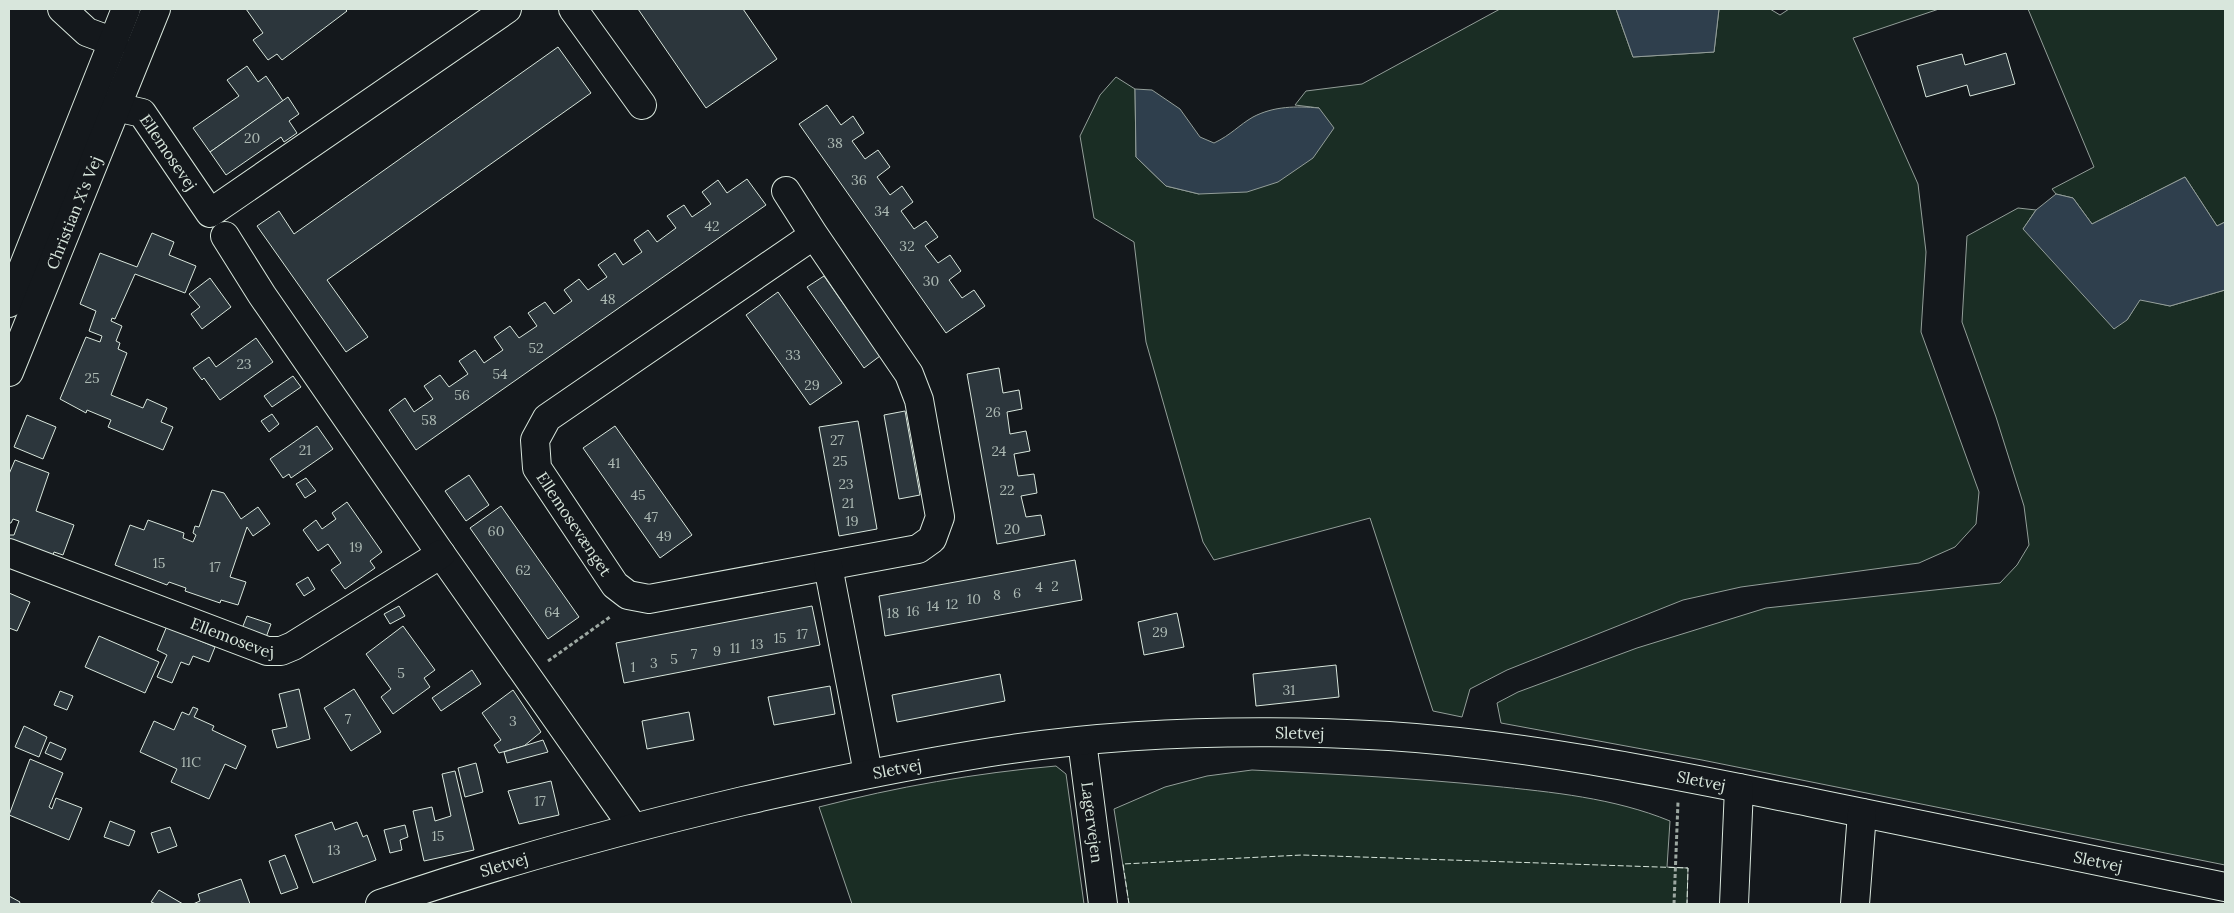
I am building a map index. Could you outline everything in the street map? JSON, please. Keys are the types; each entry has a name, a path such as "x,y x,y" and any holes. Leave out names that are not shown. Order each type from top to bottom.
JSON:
{"street":[{"path":"62,9 87,32 125,47"},
{"path":"125,47 126,9"},
{"path":"125,47 156,9"},
{"name":"Ellemosevej","path":"116,107 142,114 210,213 507,9"},
{"path":"573,9 642,105"},
{"name":"Christian X's Vej","path":"9,372 116,107 125,47"},
{"name":"Christian X's Vej","path":"9,303 90,94 125,47"},
{"path":"628,595 649,599 918,548 932,538 940,518 919,400 909,374 786,191"},
{"name":"Ellemosevænget","path":"628,595 615,585 537,468 535,440 547,418 814,235"},
{"path":"225,236 262,295 441,554 633,826"},
{"name":"Ellemosevej","path":"9,553 267,651 281,651 293,646 441,554"},
{"path":"828,566 868,773"},
{"name":"Sletvej","path":"380,904 468,874 633,826 868,773 1016,748 1082,741 1148,736 1252,733 1390,736 1471,743 1679,775 2225,888"},
{"name":"Lagervejen","path":"1082,741 1103,904"},
{"path":"1734,904 1739,788"},
{"path":"1855,904 1862,813"}],"path":[{"path":"527,676 617,612 628,595"},
{"path":"1674,904 1679,775"}],"green space":[{"path":"1500,9 1616,9 1633,57 1714,52 1719,9 1770,9 1780,15 1789,9 1939,9 1853,38 1918,184 1926,252 1921,332 1979,492 1976,524 1955,547 1919,563 1741,587 1683,600 1507,670 1470,689 1462,717 1433,711 1370,518 1214,560 1203,542 1146,342 1134,242 1094,218 1080,136 1100,95 1116,77 1135,89 1136,157 1166,186 1199,194 1319,108 1295,105 1306,91 1362,84"},
{"path":"2028,9 2225,9 2225,222 2217,226 2185,177 2092,224 2073,198 2056,194 2052,189 2094,167"},
{"path":"2018,208 2036,210 2023,229 2127,320 2140,299 2170,306 2225,290 2225,865 1702,760 1501,723 1497,703 1518,692 1637,648 1766,608 2000,583 2017,565 2029,545 2024,506 1996,417 1962,322 1967,236"},
{"path":"1056,766 1066,774 1084,904 852,904 819,807 877,793 936,782"},
{"path":"1252,770 1402,778 1515,788 1605,801 1649,813 1670,821 1667,867 1688,868 1687,904 1129,904 1114,809 1165,787 1207,776"}],"water":[{"path":"1616,9 1719,9 1714,52 1633,57"},
{"path":"1135,89 1152,90 1180,109 1200,137 1214,143 1261,113 1285,108 1319,108 1334,128 1313,158 1278,182 1247,192 1199,194 1166,186 1136,157"},
{"path":"2185,177 2217,226 2225,222 2225,290 2170,306 2140,300 2127,320 2114,329 2023,229 2036,210 2056,194 2073,198 2092,224"}],"building":[{"path":"246,9 345,9 347,11 282,60 277,54 268,60 253,40 263,33"},
{"path":"638,9 743,9 777,59 706,108"},
{"path":"558,47 591,93 327,280 368,337 346,352 257,226 279,211 294,234"},
{"path":"2006,53 2015,84 1970,96 1967,85 1926,97 1917,66 1962,54 1965,65"},
{"path":"247,66 258,82 266,76 283,101 210,152 193,128 239,96 227,80"},
{"path":"288,97 299,114 289,121 297,133 284,142 281,137 226,175 210,152"},
{"path":"827,105 841,125 853,116 864,133 852,141 865,159 878,150 890,167 877,177 890,195 902,186 913,202 901,211 914,229 926,221 938,237 925,246 938,263 950,255 961,271 949,280 962,298 974,290 985,306 946,333 799,124"},
{"path":"747,179 766,205 416,450 389,410 405,398 414,412 433,399 424,386 440,375 449,387 468,374 459,361 475,350 484,363 503,350 494,337 510,326 519,338 537,326 528,313 545,302 554,314 572,301 564,290 579,279 588,290 607,277 598,265 615,253 623,265 642,252 634,240 648,230 657,242 676,228 667,216 684,205 692,217 711,204 702,192 718,180 727,193"},
{"path":"152,233 174,242 169,255 196,266 185,293 135,274 115,319 112,318 111,321 122,326 116,341 120,343 118,349 127,353 111,395 143,408 147,399 167,408 161,422 173,427 163,450 108,427 111,420 87,410 86,413 60,399 86,337 100,342 102,336 89,331 96,311 80,304 100,253 137,267"},
{"path":"824,276 880,356 864,368 807,287"},
{"path":"210,278 231,307 202,329 191,314 200,307 189,294"},
{"path":"778,292 842,383 810,405 746,315"},
{"path":"256,338 273,362 220,400 204,378 202,380 193,368 209,357 216,367"},
{"path":"999,368 1003,393 1019,390 1022,409 1007,412 1010,434 1026,431 1030,451 1014,454 1018,476 1034,474 1037,493 1021,496 1026,517 1041,515 1045,535 997,544 967,374"},
{"path":"293,376 301,387 272,407 264,396"},
{"path":"905,411 920,495 899,499 884,415"},
{"path":"272,414 279,424 269,432 261,421"},
{"path":"27,415 56,427 43,459 14,447"},
{"path":"858,421 877,529 839,536 819,427"},
{"path":"317,426 333,449 291,478 289,474 283,478 270,459"},
{"path":"615,426 692,535 660,558 583,448"},
{"path":"15,460 49,473 36,511 74,525 63,555 54,552 50,563 9,548 9,535 14,535 19,521 13,519 9,523 9,474"},
{"path":"469,475 489,505 466,521 445,491"},
{"path":"306,478 316,491 305,498 296,484"},
{"path":"212,490 224,493 241,519 258,507 270,524 253,536 247,527 230,577 246,582 238,605 221,600 220,603 185,591 186,588 169,582 167,585 115,565 130,525 144,530 148,520 184,533 183,538 193,542 196,535 193,533 195,526 199,527"},
{"path":"347,502 382,552 370,561 375,568 345,589 331,570 341,563 328,544 318,551 303,530 316,520 322,529 336,519 332,513"},
{"path":"501,506 579,617 548,639 470,528"},
{"path":"1075,560 1082,600 885,636 879,596"},
{"path":"308,577 315,589 304,596 296,584"},
{"path":"9,593 30,602 17,631 9,628"},
{"path":"399,606 405,616 390,624 384,614"},
{"path":"812,606 820,645 624,683 616,643"},
{"path":"1177,613 1184,647 1144,655 1138,622"},
{"path":"247,616 271,624 265,640 241,631"},
{"path":"169,621 187,628 184,634 215,647 209,662 193,656 189,665 181,662 172,683 157,677 167,655 157,650"},
{"path":"403,626 435,670 424,678 430,687 393,714 381,697 391,689 366,654"},
{"path":"99,636 159,662 145,693 85,667"},
{"path":"1336,665 1339,697 1256,706 1253,674"},
{"path":"472,670 481,684 441,711 432,698"},
{"path":"1000,674 1005,701 897,722 892,695"},
{"path":"830,686 835,714 774,725 768,697"},
{"path":"299,689 310,739 277,748 272,730 287,727 279,694"},
{"path":"354,689 381,732 351,751 324,708"},
{"path":"513,690 541,732 524,746 499,753 494,745 501,740 482,713"},
{"path":"60,691 73,696 67,710 54,705"},
{"path":"193,707 198,709 194,717 214,726 212,730 246,746 236,769 225,764 209,799 171,782 177,769 140,752 154,721 174,730 182,712 189,715"},
{"path":"689,712 694,740 647,749 642,721"},
{"path":"24,726 47,737 39,757 15,747"},
{"path":"543,740 548,752 507,763 504,752"},
{"path":"50,742 66,749 61,760 45,753"},
{"path":"30,759 63,773 49,807 52,809 56,798 82,808 69,840 9,815"},
{"path":"476,763 483,792 465,797 458,768"},
{"path":"455,771 474,850 424,861 413,811 432,807 435,821 451,816 442,774"},
{"path":"551,781 559,815 519,824 508,791"},
{"path":"110,821 135,831 129,846 104,837"},
{"path":"332,822 335,830 357,822 363,837 367,835 376,860 313,883 295,835"},
{"path":"405,825 408,837 400,840 402,850 390,853 384,830"},
{"path":"170,827 177,846 158,853 151,833"},
{"path":"285,855 298,888 281,894 269,861"},
{"path":"241,879 250,904 193,904 200,901 198,894"},
{"path":"159,890 183,904 156,904 151,902"},
{"path":"9,896 20,902 19,904 9,904"}],"fence":[{"path":"1129,904 1123,864 1302,855 1688,868 1687,904"}]}
